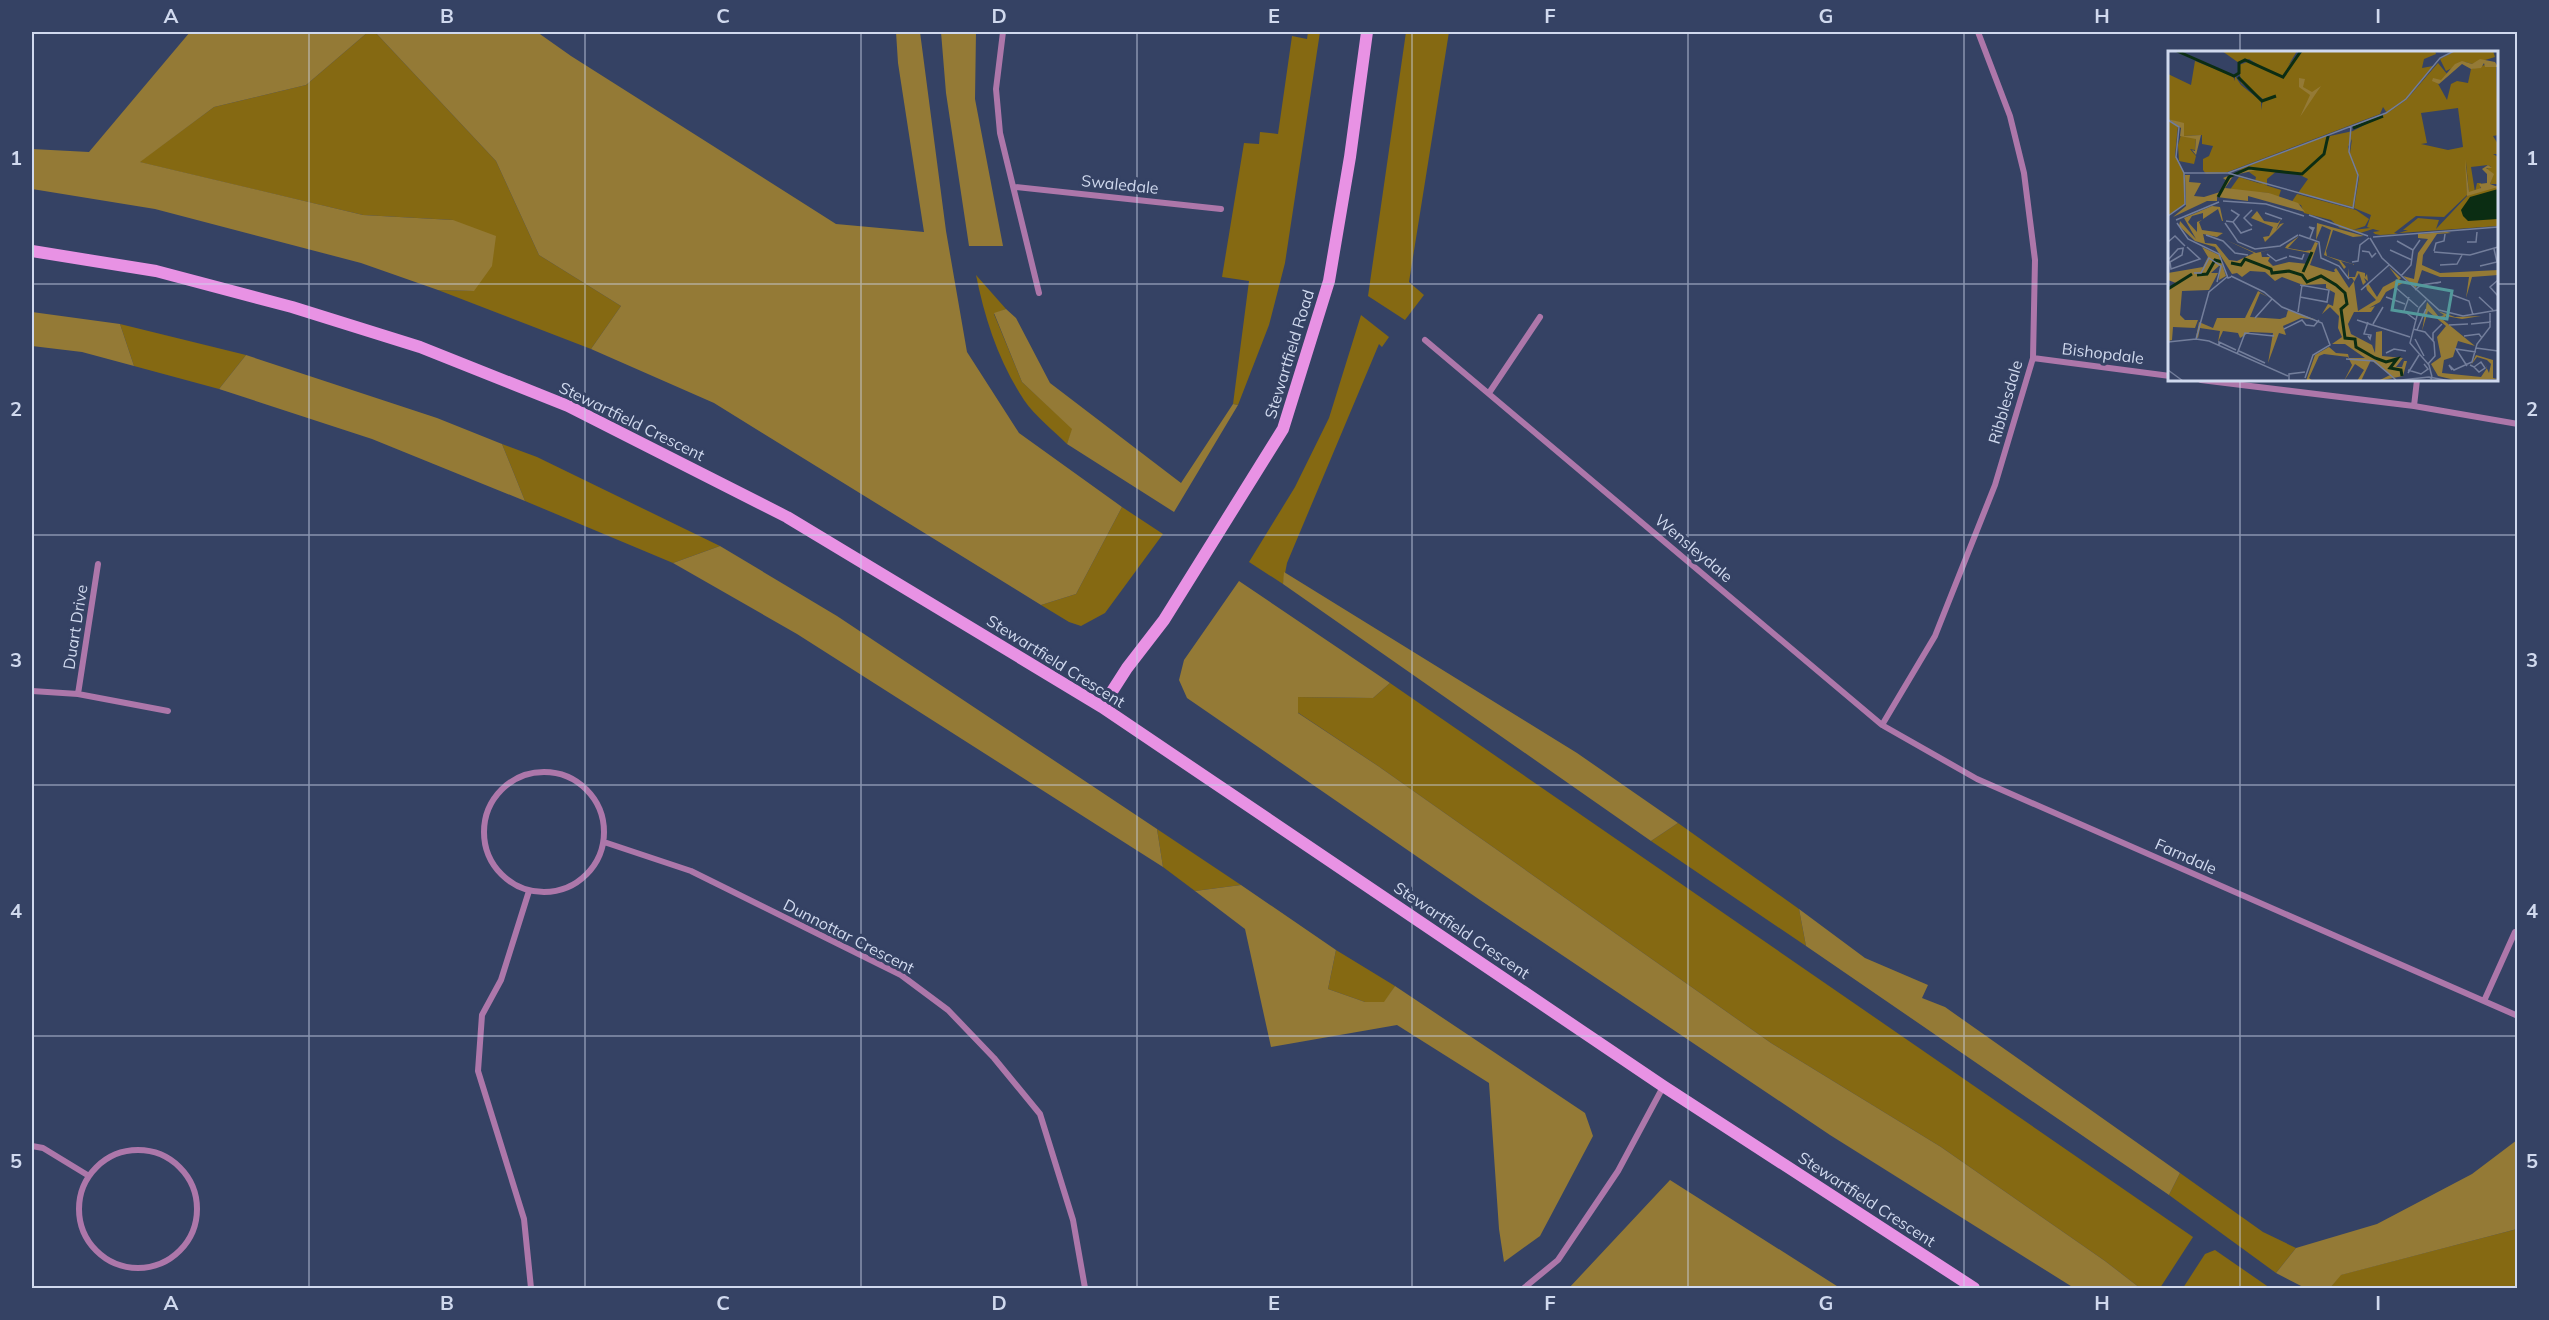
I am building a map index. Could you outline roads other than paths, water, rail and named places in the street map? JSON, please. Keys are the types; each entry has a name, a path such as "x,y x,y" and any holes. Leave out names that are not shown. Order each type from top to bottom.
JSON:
{"street":[{"path":"1003,32 996,89 1000,133 1039,293"},
{"name":"Stewartfield Road","path":"1102,707 1127,668 1164,620 1283,429 1329,281 1350,157 1367,32"},
{"name":"Ribblesdale","path":"1882,724 1935,636 1995,485 2032,358 2035,260 2024,173 2010,116 1978,32"},
{"name":"Swaledale","path":"1015,187 1221,209"},
{"name":"Stewartfield Crescent","path":"32,251 156,271 292,307 420,347 568,406 787,517 1102,707 1663,1086 1974,1288"},
{"path":"1489,393 1540,317"},
{"name":"Wensleydale","path":"1425,340 1882,724"},
{"name":"Bishopdale","path":"2032,358 2168,375"},
{"path":"2209,381 2414,406 2517,424"},
{"path":"2414,406 2417,381"},
{"name":"Duart Drive","path":"78,694 99,564"},
{"name":"Duart Drive","path":"32,691 78,694 168,711"},
{"name":"Farndale","path":"1882,724 1977,779 2517,1016"},
{"path":"542,772 564,775 582,785 597,801 604,821 604,842 598,861 585,877 568,888 549,893 529,891 509,882 494,867 486,847 484,825 491,805 503,788 521,776 542,772"},
{"name":"Dunnottar Crescent","path":"604,842 702,876 901,975 948,1010 994,1058 1040,1114 1073,1220 1085,1288"},
{"path":"529,891 501,980 482,1016 478,1071 524,1219 531,1288"},
{"path":"2484,1000 2516,932"},
{"path":"1524,1288 1558,1260 1618,1171 1663,1086"},
{"path":"32,1146 43,1148 89,1176"},
{"path":"130,1150 149,1150 168,1157 183,1169 194,1186 198,1205 196,1224 188,1243 174,1257 156,1265 137,1269 118,1265 100,1255 88,1240 80,1222 79,1203 89,1176 111,1155 130,1150"}]}
